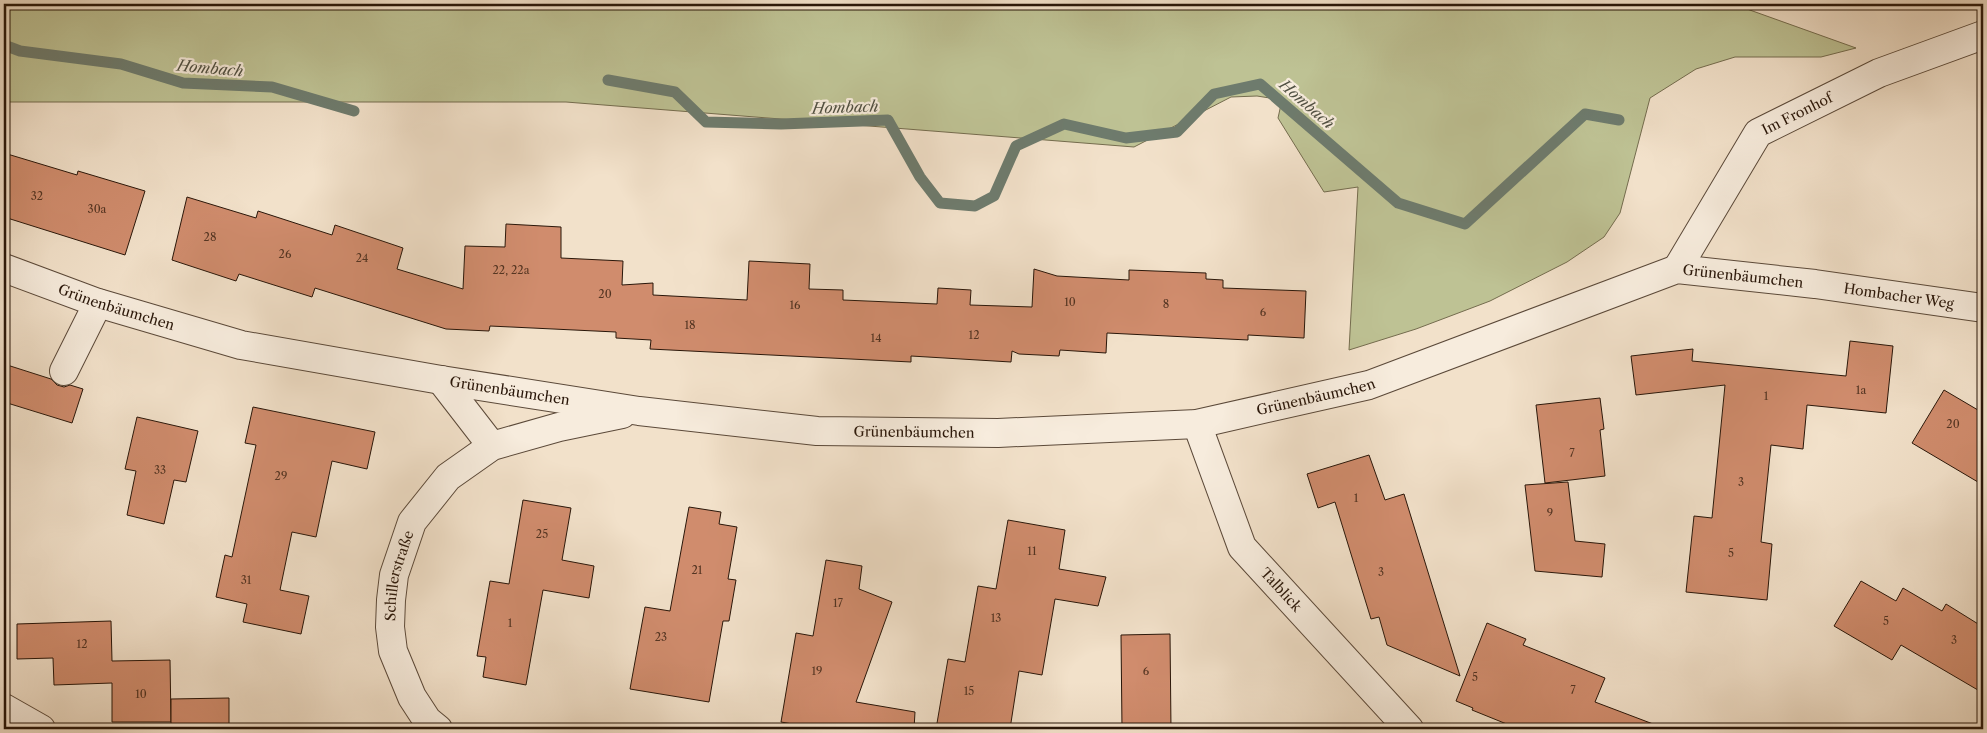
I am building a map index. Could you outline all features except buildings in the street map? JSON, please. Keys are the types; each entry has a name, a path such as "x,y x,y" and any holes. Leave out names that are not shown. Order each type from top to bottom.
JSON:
{"street":[{"name":"Im Fronhof","path":"1677,269 1758,133 1879,73 1983,35"},
{"name":"Grünenbäumchen","path":"4,268 98,303 241,345 441,380 639,411 817,430 998,433 1197,424 1369,385 1677,269 1815,284"},
{"name":"Hombacher Weg","path":"1815,284 1983,308"},
{"path":"64,371 98,303"},
{"path":"441,380 492,446"},
{"name":"Schillerstraße","path":"438,729 427,720 412,697 393,651 390,627 394,575 412,522 448,477 492,446 559,427 639,411"},
{"name":"Talblick","path":"1197,424 1242,547 1409,729"},
{"path":"4,708 41,729"}],"green space":[{"path":"4,4 1733,4 1856,48 1821,57 1735,57 1696,69 1650,98 1620,213 1604,237 1567,262 1490,301 1416,329 1349,350 1358,187 1324,192 1278,118 1282,100 1257,96 1231,97 1134,147 566,102 4,102"}],"waterway":[{"name":"Hombach","path":"4,45 20,51 121,64 183,83 272,87 354,111"},
{"name":"Hombach","path":"608,80 675,92 706,122 781,124 888,120 920,177 940,203 975,206 994,196 1016,146 1064,124 1126,138 1177,132 1214,94 1260,84 1398,203 1465,224 1585,114 1619,120"}]}
